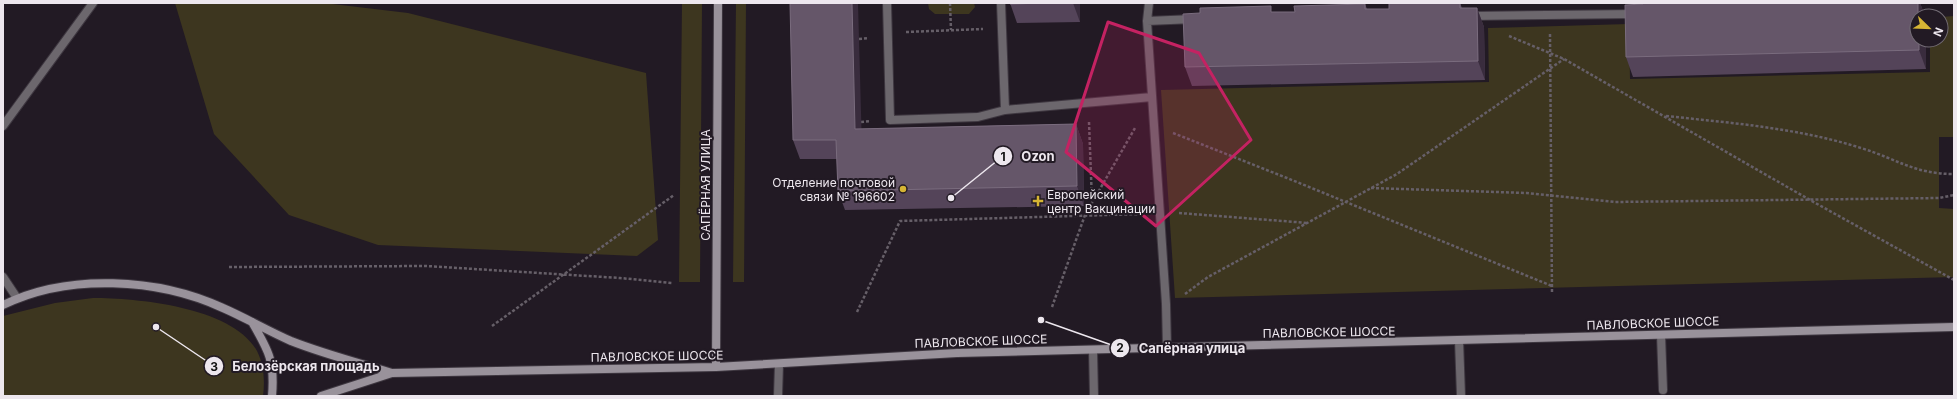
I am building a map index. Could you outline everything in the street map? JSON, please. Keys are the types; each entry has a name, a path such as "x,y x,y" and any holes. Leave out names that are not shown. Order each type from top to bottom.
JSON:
{"main road":[{"name":"САПЁРНАЯ УЛИЦА","path":"716,367 718,3"},
{"name":"ПАВЛОВСКОЕ ШОССЕ","path":"3,305 17,298 52,289 92,284 141,284 186,294 223,308 291,340 323,352 392,373"},
{"path":"252,322 267,348 274,374 272,396"},
{"name":"ПАВЛОВСКОЕ ШОССЕ","path":"321,396 392,373 716,367 957,353 1954,327"}],"street":[{"path":"3,126 93,3"},
{"path":"887,3 890,120 978,117 1006,110 1152,98"},
{"path":"1001,3 1006,110"},
{"path":"1149,3 1147,21 1166,304 1167,348"},
{"path":"1461,15 1547,16 1643,13"},
{"path":"1147,21 1202,18"},
{"path":"3,277 17,298"},
{"path":"1660,335 1663,390"},
{"path":"1459,340 1461,396"},
{"path":"1093,350 1094,396"},
{"path":"778,396 779,364"}],"path":[{"path":"950,3 951,30"},
{"path":"1547,16 1550,26 1551,69 1552,293"},
{"path":"888,32 1002,28"},
{"path":"1502,33 1564,59 1810,200 1954,280"},
{"path":"1180,299 1191,288 1208,277 1397,174 1564,59"},
{"path":"1052,307 1085,215 1152,98"},
{"path":"1088,103 1092,204"},
{"path":"1664,116 1782,129 1862,148 1918,170 1938,174 1954,174"},
{"path":"1154,126 1287,178 1552,286"},
{"path":"1371,188 1527,193 1615,202 1939,198 1954,195"},
{"path":"492,326 674,195"},
{"path":"857,312 900,220 1175,213 1308,223"},
{"path":"228,267 426,266 620,278 672,283"}],"highlighted area":[{"path":"1108,22 1199,53 1251,140 1156,226 1066,152"}],"shaded area":[{"path":"175,3 324,3 408,13 646,73 658,240 637,256 378,245 289,215 214,134"},
{"path":"682,3 702,3 700,282 679,282"},
{"path":"736,3 746,3 744,282 733,282"},
{"path":"928,3 974,3 975,7 969,14 935,14 929,9"},
{"path":"1949,16 1954,16 1954,137 1939,137 1939,208 1954,209 1954,277 1175,298 1161,90 1489,82 1488,28 1629,24 1630,79 1930,72 1930,48 1949,48"},
{"path":"93,298 112,298 158,303 206,315 227,324 245,336 257,351 263,373 263,396 3,396 3,316 55,303"}],"building":[{"path":"790,3 852,3 855,129 1076,124 1077,186 838,191 836,140 793,140"},
{"path":"1010,3 1047,3 1010,4"},
{"path":"1389,3 1460,3 1460,8 1477,8 1478,61 1185,67 1183,14 1200,13 1200,8 1271,6 1271,12 1295,12 1294,6 1365,4 1365,9 1389,9"},
{"path":"1918,3 1918,8 1909,8 1909,48 1919,48 1919,50 1626,57 1625,5"}],"place":[{"name":"Отделение почтовой связи № 196602","path":"903,189"},
{"name":"Ozon","path":"951,198"},
{"name":"Европейский центр Вакцинации","path":"1038,201"},
{"name":"Сапёрная улица","path":"1041,320"},
{"name":"Белозёрская площадь","path":"156,327"}]}
